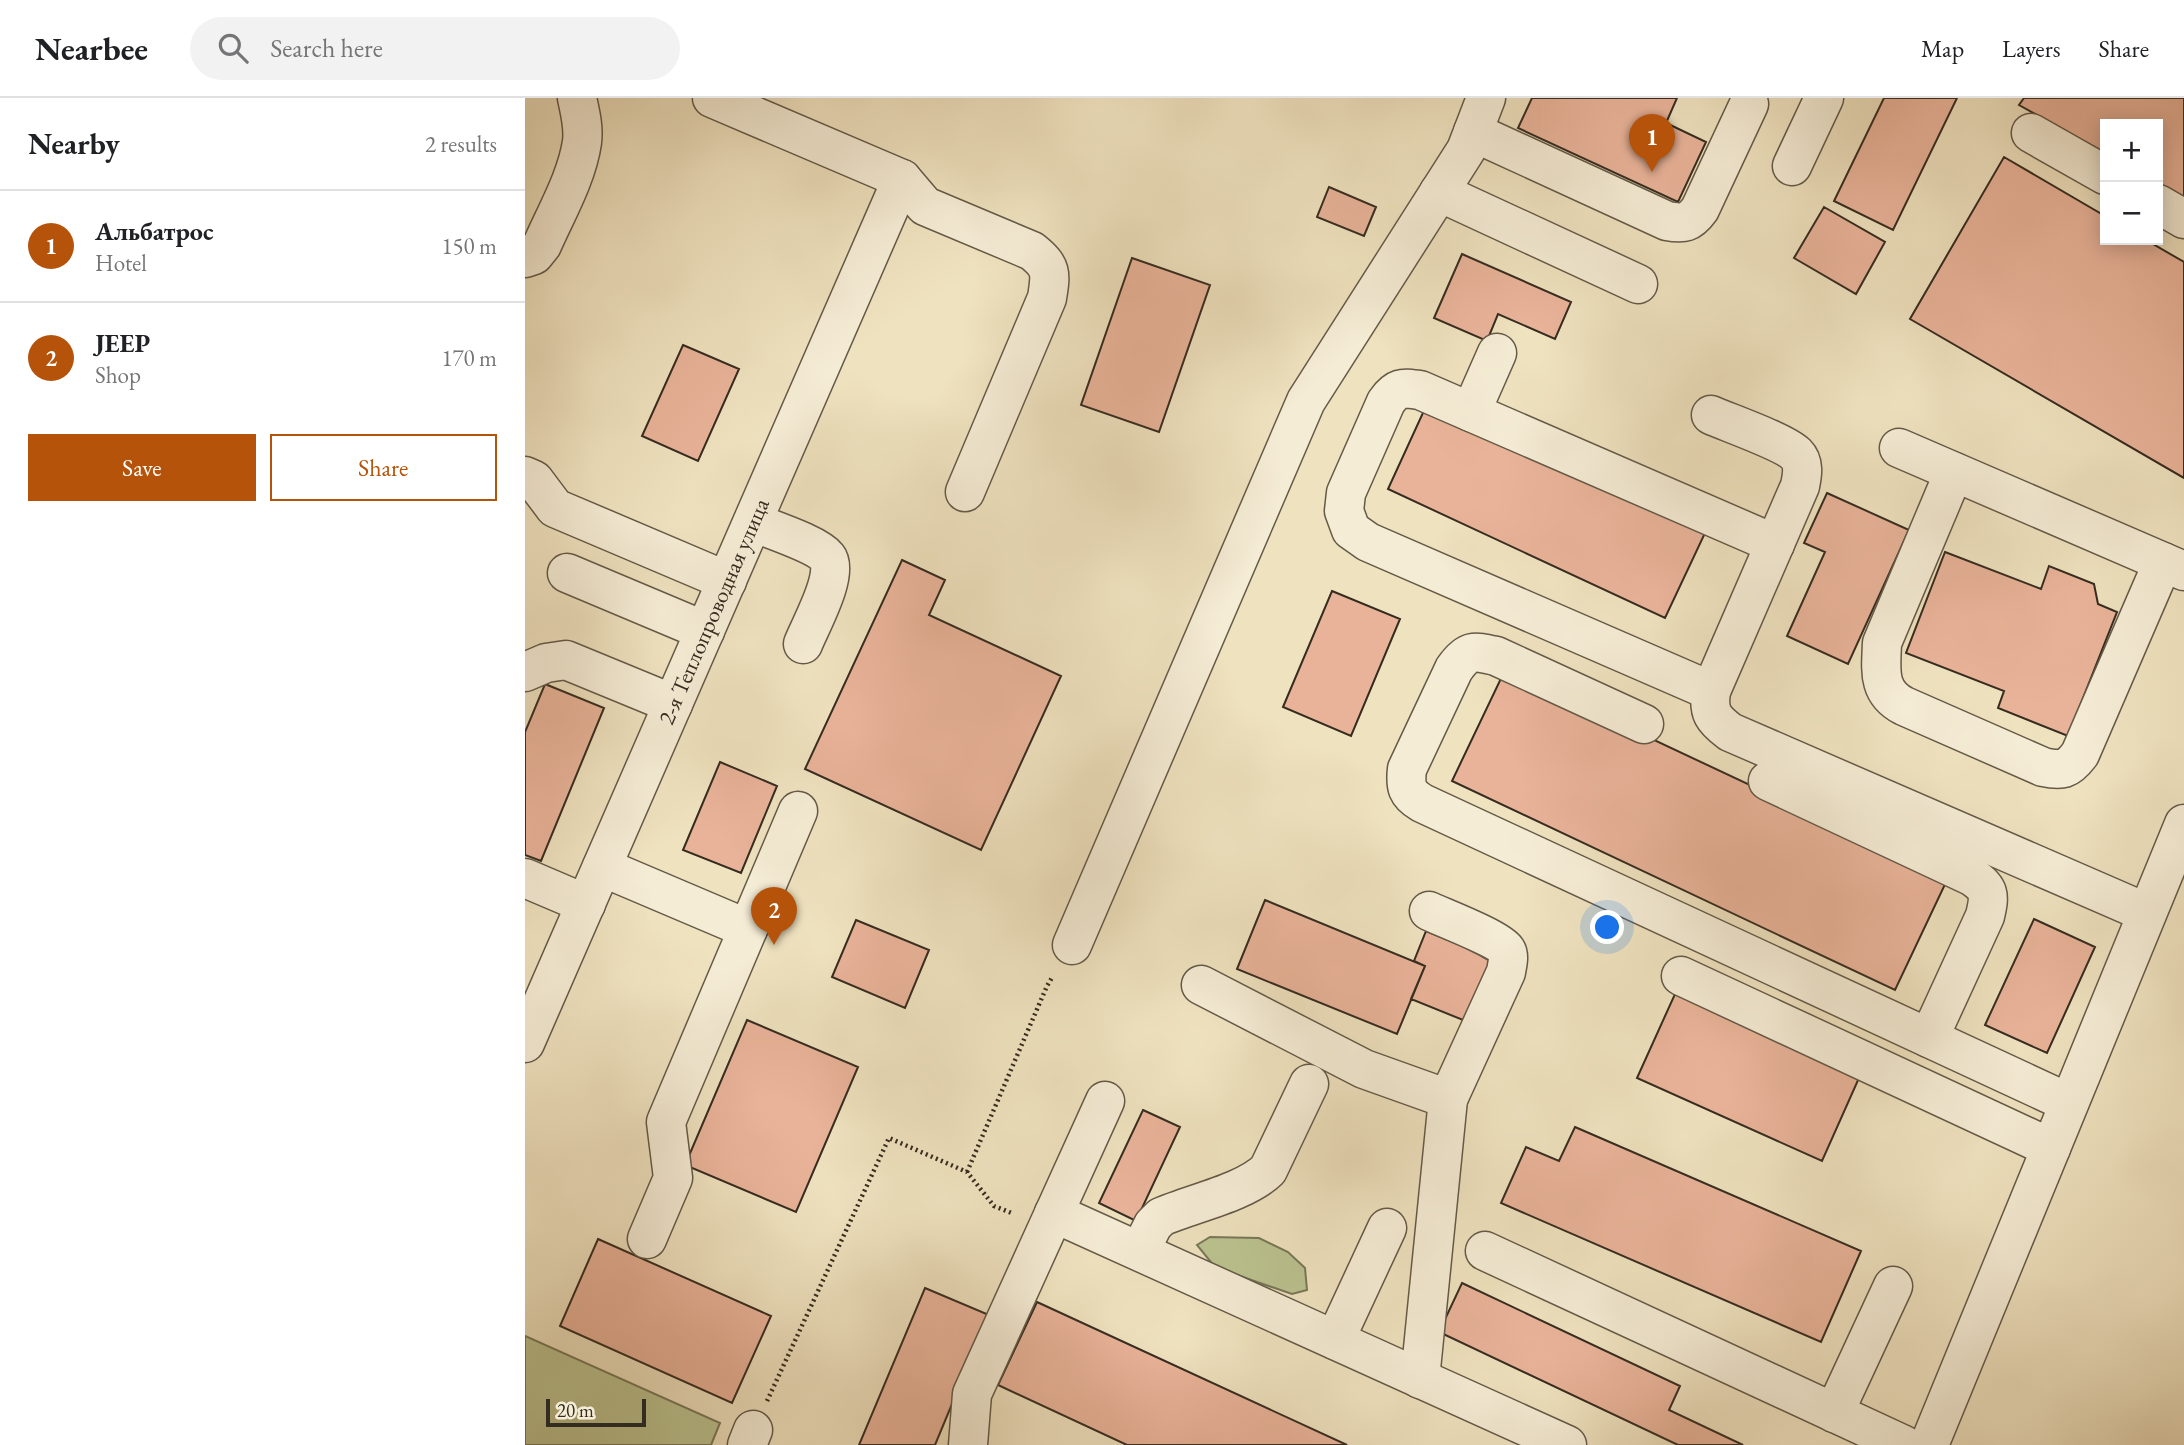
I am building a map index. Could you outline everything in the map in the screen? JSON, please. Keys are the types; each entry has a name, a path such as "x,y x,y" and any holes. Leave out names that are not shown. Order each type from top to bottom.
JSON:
{"street":[{"path":"525,258 534,255 543,245 576,165 582,141 582,118 577,98"},
{"path":"712,98 902,179 925,206 1032,251 1046,262 1050,279 1047,298 965,492"},
{"path":"1792,166 1824,98"},
{"path":"1072,945 1306,401 1466,150 1480,115 1667,221 1681,223 1693,219 1700,209 1749,104"},
{"path":"2031,133 2100,172"},
{"name":"2-я Теплопроводная улица","path":"525,1043 533,1002 586,904 902,179"},
{"path":"1439,192 1638,285"},
{"path":"2163,207 2184,219"},
{"path":"1471,412 1497,353"},
{"path":"1711,691 1369,542 1351,530 1344,511 1346,493 1392,393 1403,388 1420,390 1775,544"},
{"path":"1711,415 1785,447 1798,456 1803,471 1800,486 1711,691 1709,705 1715,720 1730,732 2147,913"},
{"path":"1899,448 2174,567 2080,754 2071,766 2058,770 2043,766 1891,700 1885,690 1882,679 1882,643 1954,472"},
{"path":"525,476 534,480 555,508 727,581"},
{"path":"753,522 819,550 829,558 832,569 829,582 803,644"},
{"path":"567,573 705,631"},
{"path":"1644,724 1496,656 1474,651 1462,656 1454,669 1407,769 1405,784 1409,795 1422,803 2069,1103"},
{"path":"525,671 556,660 566,660 673,704"},
{"path":"1768,781 1984,884 1989,899 1985,916 1929,1038"},
{"path":"647,1239 673,1178 666,1122 798,811"},
{"path":"1929,1445 2184,824"},
{"path":"602,867 748,929"},
{"path":"525,878 586,904"},
{"path":"1420,1379 1448,1099 1506,972 1509,958 1506,949 1495,941 1429,911"},
{"path":"1681,976 2051,1148"},
{"path":"1201,985 1364,1069 1448,1099"},
{"path":"1140,1251 1153,1225 1161,1217 1250,1183 1268,1170 1309,1084"},
{"path":"968,1445 972,1394 1105,1101"},
{"path":"1054,1213 1567,1445"},
{"path":"1335,1340 1387,1228"},
{"path":"1485,1251 1904,1445"},
{"path":"1834,1413 1893,1286"}],"path":[{"path":"967,1172 1047,986 1072,945"},
{"path":"750,1437 889,1138 967,1172 994,1206 1020,1217 1054,1213"}],"green space":[{"path":"1210,1237 1259,1238 1288,1252 1305,1268 1307,1290 1292,1294 1214,1266 1197,1245"},
{"path":"525,1336 720,1423 711,1445 525,1445"}],"building":[{"path":"1532,98 1677,98 1666,123 1706,142 1678,202 1518,128"},
{"path":"1884,98 1957,98 1893,230 1834,201"},
{"path":"2024,98 2184,98 2184,198 2163,186 2163,119 2100,119 2100,150 2019,105"},
{"path":"2004,157 2100,213 2100,245 2155,245 2184,262 2184,478 1910,319"},
{"path":"1329,187 1376,207 1364,236 1317,217"},
{"path":"1824,207 1885,242 1856,294 1794,258"},
{"path":"1462,254 1571,302 1555,339 1498,314 1487,341 1434,318"},
{"path":"1132,258 1210,285 1159,432 1081,405"},
{"path":"683,345 739,369 698,461 642,436"},
{"path":"1427,404 1705,533 1665,618 1388,489"},
{"path":"1827,493 1909,530 1848,664 1787,636 1825,552 1804,543"},
{"path":"1945,552 2041,589 2049,566 2094,584 2098,604 2117,612 2068,736 1998,708 2004,691 1906,653"},
{"path":"902,560 945,580 929,615 1061,676 981,850 805,769"},
{"path":"1332,591 1400,619 1351,736 1283,707"},
{"path":"1505,670 1948,878 1895,990 1452,781"},
{"path":"545,684 604,708 541,861 525,855 525,732"},
{"path":"720,762 777,786 741,873 683,850"},
{"path":"1265,900 1425,966 1397,1034 1237,969"},
{"path":"2034,919 2095,947 2047,1053 1985,1025"},
{"path":"856,920 929,950 905,1008 832,977"},
{"path":"1426,931 1494,959 1468,1022 1411,999 1425,966 1414,961"},
{"path":"1675,994 1859,1078 1822,1161 1637,1078"},
{"path":"747,1020 858,1067 796,1212 685,1165"},
{"path":"1143,1110 1180,1127 1136,1221 1099,1203"},
{"path":"1575,1127 1861,1251 1821,1342 1501,1203 1526,1147 1559,1161"},
{"path":"598,1239 771,1316 732,1403 560,1326"},
{"path":"1462,1283 1680,1386 1669,1410 1743,1445 1678,1445 1439,1332"},
{"path":"925,1288 989,1315 935,1445 859,1445"},
{"path":"1037,1302 1347,1445 1127,1445 998,1385"}],"place":[{"name":"Альбатрос","path":"1652,172"},
{"name":"JEEP","path":"774,945"}]}
